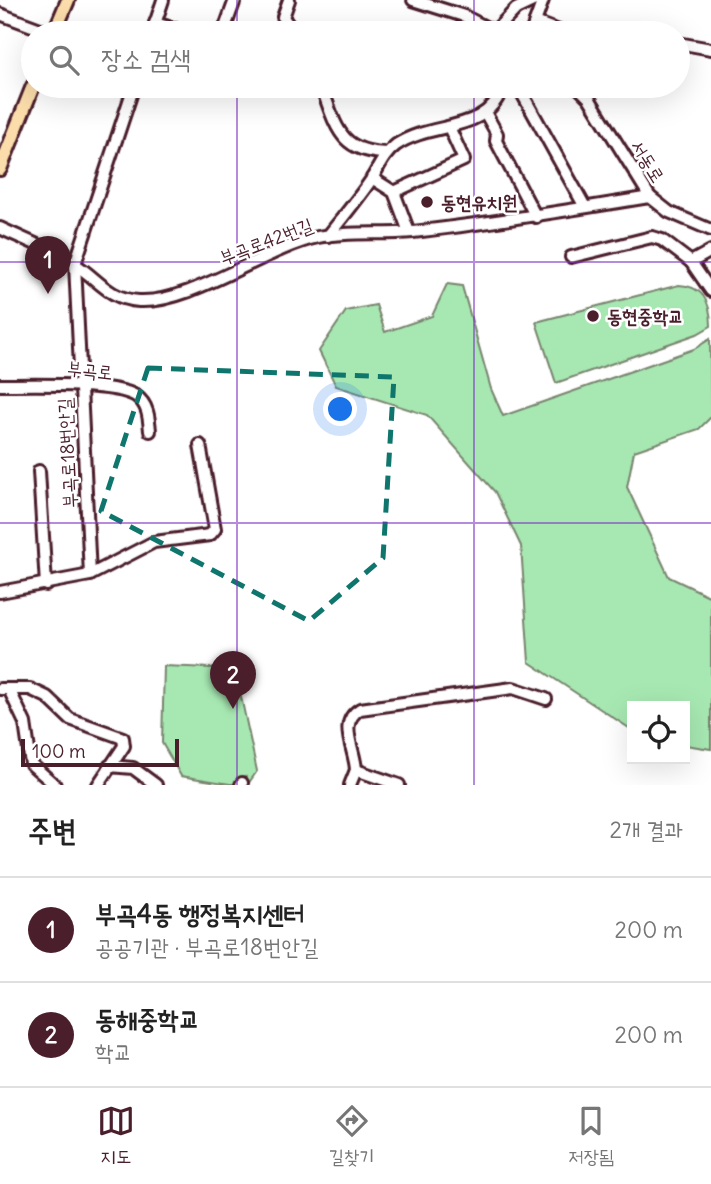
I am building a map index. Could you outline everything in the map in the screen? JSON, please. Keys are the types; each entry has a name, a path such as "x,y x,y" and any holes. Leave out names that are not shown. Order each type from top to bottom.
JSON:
{"main road":[{"path":"58,21 68,0"},
{"path":"0,169 28,98"}],"street":[{"path":"156,21 163,0"},
{"path":"227,21 234,0"},
{"path":"286,21 283,17 289,0"},
{"path":"413,0 474,21"},
{"path":"506,21 516,9 535,0"},
{"path":"536,21 543,0"},
{"path":"0,14 21,22"},
{"path":"690,45 711,49"},
{"name":"부곡로18번안길","path":"90,575 75,264 130,98"},
{"path":"326,98 340,134 349,145 373,153 386,153 421,133 486,114 499,98"},
{"path":"525,98 585,207"},
{"name":"서동로","path":"588,98 650,197 669,212 710,228"},
{"path":"486,114 498,134 496,141 536,217"},
{"path":"394,192 464,160 449,127"},
{"path":"328,236 372,178 386,153"},
{"path":"372,178 394,192 410,232"},
{"name":"부곡로42번길","path":"0,228 75,264 102,289 119,298 141,301 165,298 315,237 410,232 536,217 650,197"},
{"path":"571,257 652,237 662,240 691,262 711,290"},
{"path":"691,262 711,251"},
{"name":"부곡로","path":"0,385 81,385 134,395 146,408 150,431"},
{"path":"0,592 90,575 154,542 212,533 215,529 210,489 201,466 200,445"},
{"path":"39,471 46,585"},
{"path":"350,785 356,770 348,729 350,718 360,709 513,688 546,699"},
{"path":"4,689 30,689 47,697 70,719 123,738 124,746 98,785"},
{"path":"4,689 25,723 31,764 55,785"},
{"path":"109,766 133,768 156,785"},
{"path":"356,770 399,785"}],"highlighted area":[{"path":"148,368 394,377 383,558 309,621 101,511"}],"green space":[{"path":"447,284 462,286 491,389 503,416 694,349 710,339 711,417 699,429 634,451 627,487 669,577 711,597 711,749 690,746 690,701 627,701 627,727 529,662 521,546 495,492 427,415 336,386 319,351 346,311 376,305 385,332 432,316"},
{"path":"679,285 694,288 704,297 711,326 697,334 556,383 536,322"},
{"path":"164,666 235,669 257,771 248,784 230,784 181,776 162,743"}],"place":[{"name":"동현유치원","path":"427,202"},
{"name":"부곡4동 행정복지센터","path":"48,294"},
{"name":"동현중학교","path":"593,316"},
{"name":"동해중학교","path":"233,709"}]}
